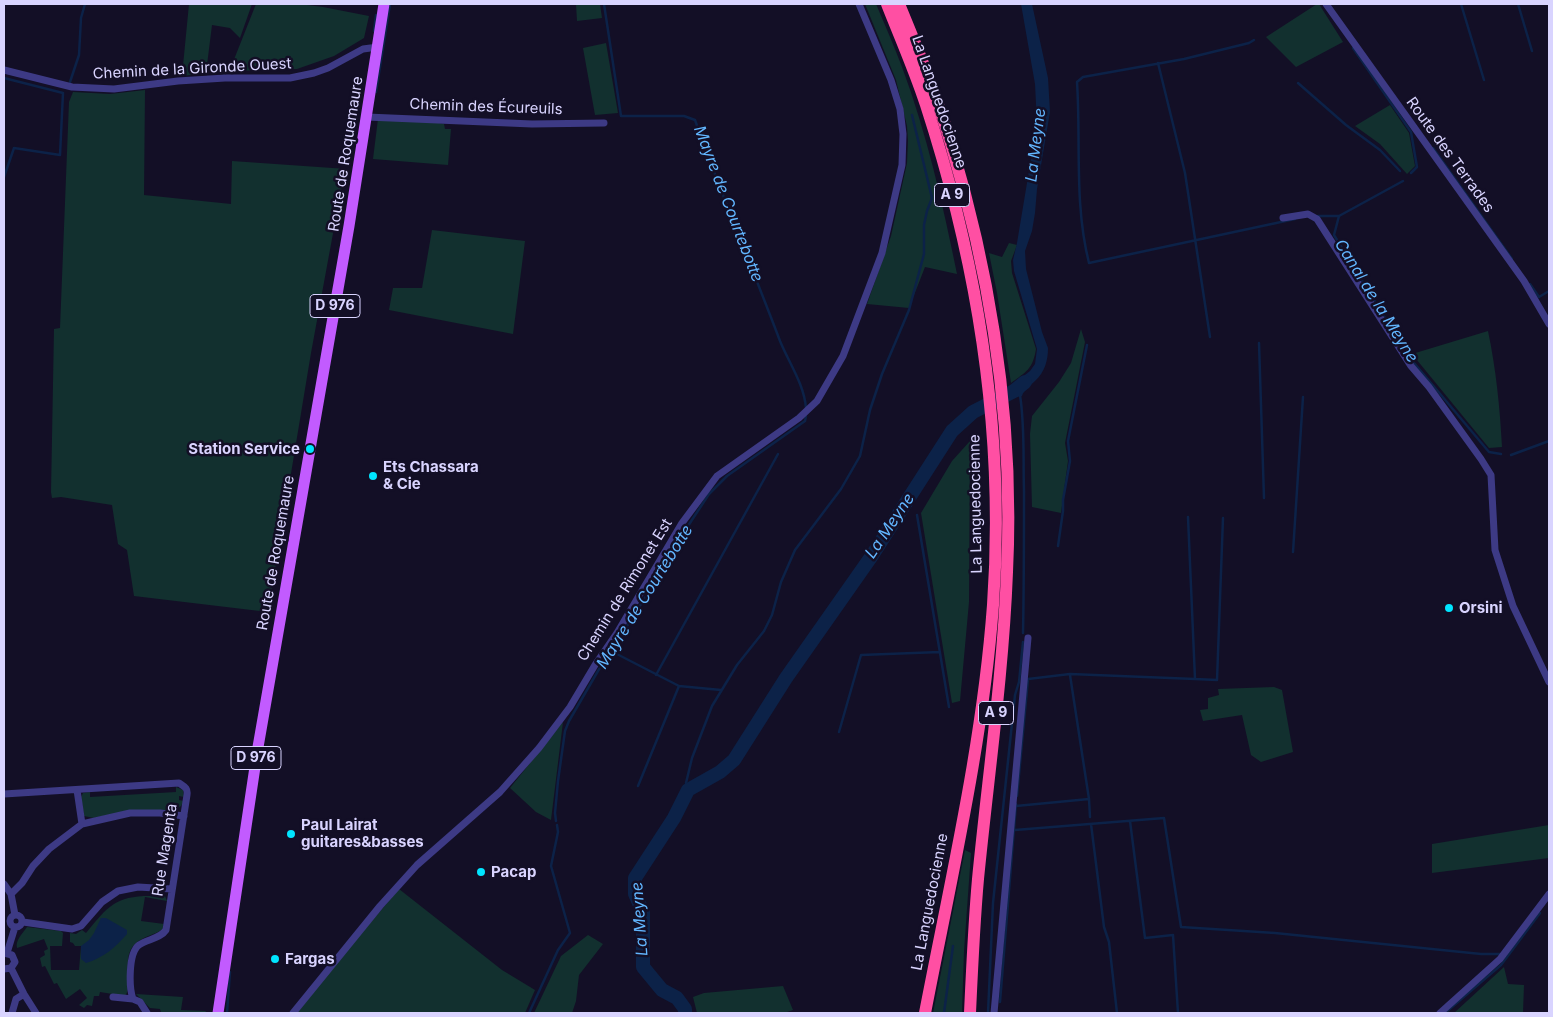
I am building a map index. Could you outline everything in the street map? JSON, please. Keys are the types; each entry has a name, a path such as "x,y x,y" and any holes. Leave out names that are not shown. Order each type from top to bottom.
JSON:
{"highway":[{"name":"La Languedocienne","path":"887,4 925,102 955,204 976,302 991,420 995,521 995,570 990,637 976,738 960,835 925,1013"},
{"name":"La Languedocienne","path":"899,4 936,97 967,200 984,284 1003,412 1008,570 1000,683 978,881 970,1013"}],"main road":[{"name":"Route de Roquemaure","path":"220,1013 258,747 350,226 384,4"}],"street":[{"name":"Chemin de Rimonet Est","path":"293,1013 380,906 417,865 500,792 539,748 570,708 594,665 617,633 682,523 717,476 799,418 817,402 843,356 882,253 902,166 903,142 900,109 891,80 859,4"},
{"name":"Route des Terrades","path":"1326,4 1524,281 1549,324"},
{"name":"Chemin de la Gironde Ouest","path":"4,70 72,87 114,89 216,78 290,78 328,68 363,49 378,48"},
{"name":"Chemin des Écureuils","path":"367,117 532,124 604,123"},
{"path":"1283,218 1308,214 1318,219 1411,366 1429,386 1482,459 1491,475 1495,550 1513,606 1549,682"},
{"path":"994,1013 1028,638"},
{"name":"Rue Magenta","path":"4,794 179,784 188,791 166,930 163,934 138,946 133,952 131,993 133,999"},
{"path":"77,790 82,824"},
{"path":"11,894 49,849 82,824 130,812 184,816"},
{"path":"4,884 11,894 15,915"},
{"path":"22,922 72,930 81,926 102,902 118,891 138,887 172,889"},
{"path":"1440,1013 1500,959 1549,894"},
{"path":"15,915 20,916 22,922"},
{"path":"15,915 11,917 10,921 11,925 15,927"},
{"path":"15,927 19,927 22,922"},
{"path":"15,927 6,953 12,955 15,960 14,964 7,969 36,1013"},
{"path":"12,1013 16,999 24,994"},
{"path":"114,997 133,999 140,1002 147,1013"}],"green space":[{"path":"189,4 252,4 240,38 230,28 212,25 206,73 182,76"},
{"path":"256,4 299,4 369,16 364,38 334,56 297,69 233,71 233,62"},
{"path":"576,4 600,4 602,18 577,21"},
{"path":"865,4 876,4 911,92 934,170 957,274 925,267 909,308 867,304 891,236 907,163 908,141 907,126 896,80"},
{"path":"1319,4 1343,42 1296,67 1266,37"},
{"path":"606,43 618,113 595,115 583,48"},
{"path":"145,90 144,195 231,204 232,161 347,169 336,210 268,612 134,596 127,550 118,544 112,505 61,497 52,498 54,329 60,328 69,102 73,92 110,94"},
{"path":"1390,105 1409,133 1415,166 1407,174 1380,144 1355,126"},
{"path":"378,119 429,121 444,124 445,129 451,129 448,165 373,159"},
{"path":"432,230 525,241 513,334 389,310 393,288 422,288"},
{"path":"1009,243 1017,245 1011,261 1012,273 1036,349 1031,366 1011,383 989,253 1002,257"},
{"path":"1081,329 1085,342 1065,443 1068,461 1061,513 1032,507 1030,434 1032,416 1059,382 1071,363"},
{"path":"1488,331 1497,389 1502,447 1489,448 1412,354"},
{"path":"970,441 969,602 960,701 952,703 921,513 952,461"},
{"path":"1274,687 1282,690 1293,752 1261,762 1251,755 1242,715 1203,721 1200,710 1208,709 1208,698 1219,695 1218,689"},
{"path":"563,722 551,820 536,812 510,788"},
{"path":"176,787 183,790 184,797 179,796 179,800 184,801 176,810 133,810 94,818 84,816 81,797 83,793 90,792 90,797 176,792"},
{"path":"1549,825 1549,858 1432,873 1432,844"},
{"path":"965,850 971,853 962,1013 933,1013"},
{"path":"399,889 502,970 535,990 525,1013 297,1013"},
{"path":"157,891 165,896 167,901 145,897 141,921 164,924 163,929 138,941 131,950 128,963 129,984 125,996 100,992 99,996 94,996 92,1006 87,1005 84,1008 79,1005 87,998 80,989 66,999 57,983 54,984 45,966 42,967 40,958 45,955 44,951 48,949 44,939 17,948 18,939 27,927 61,931 63,933 62,946 50,946 51,970 79,970 81,946 75,946 70,942 70,933 76,934 82,930 86,933 101,915 122,900 131,897 155,896"},
{"path":"588,935 603,944 579,975 576,1001 572,1013 534,1013 561,956"},
{"path":"1504,967 1508,984 1524,985 1523,1013 1454,1013"},
{"path":"783,986 793,1010 784,1013 697,1013 693,997 704,993"},
{"path":"136,994 183,997 181,1010 206,1011 205,1013 161,1012 160,1009 150,1008"}],"water":[{"path":"1021,4 1032,4 1048,78 1050,112 1032,231 1025,251 1026,269 1048,348 1044,370 1022,396 1011,398 1010,387 1030,371 1035,364 1037,349 1014,271 1013,260 1037,123 1035,84"},
{"path":"101,918 106,918 127,930 127,934 108,952 86,963 81,959 81,946 94,933"}],"waterway":[{"path":"70,82 79,55 81,18 85,4"},
{"path":"376,92 390,4"},
{"name":"Mayre de Courtebotte","path":"604,4 621,116 684,116 695,120 780,341 799,382 806,408"},
{"path":"1461,4 1484,80"},
{"path":"1518,4 1532,51"},
{"path":"374,31 376,15"},
{"path":"1254,40 1249,43 1184,59 1083,77 1077,82 1081,218 1089,263 1295,219"},
{"name":"Canal de la Meyne","path":"1353,48 1411,132 1417,167 1411,173"},
{"path":"1158,63 1185,173 1210,337"},
{"path":"4,78 63,93"},
{"path":"1298,83 1346,125 1380,150 1400,171"},
{"path":"4,177 14,148 60,155 63,93"},
{"path":"688,790 686,783 692,758 712,706 737,665 764,631 772,615 781,582 795,550 841,489 860,456 870,410 882,374 909,310 924,254 924,225 932,198 912,115"},
{"path":"1433,148 1512,259"},
{"name":"Canal de la Meyne","path":"1393,331 1334,235 1339,216 1403,181"},
{"path":"1318,216 1339,216"},
{"path":"1530,284 1539,297 1549,291"},
{"path":"1259,343 1264,498"},
{"path":"1058,546 1070,461 1068,441 1087,345"},
{"name":"Canal de la Meyne","path":"1409,357 1489,452 1501,454"},
{"name":"La Meyne","path":"685,1013 685,1009 677,998 662,990 643,967 643,912 635,894 635,878 674,818 688,790 720,772 734,760 786,678 871,557 952,431 973,412 1014,391 1025,382"},
{"path":"1020,395 1024,443 1023,633"},
{"path":"1293,552 1303,397"},
{"name":"Mayre de Courtebotte","path":"556,821 558,781 565,731 569,721 598,671 650,590 667,558 709,494 727,476 805,421 806,416"},
{"name":"Canal de la Meyne","path":"1511,455 1549,441"},
{"path":"656,675 778,454"},
{"path":"917,515 949,707"},
{"path":"1188,517 1195,679 1217,680 1223,518"},
{"path":"988,1013 993,903 1015,695 1019,682 1023,642"},
{"path":"611,651 679,686 721,690"},
{"path":"839,732 861,655 940,652"},
{"path":"1017,796 1028,679 1070,674 1195,679"},
{"path":"1070,675 1089,799"},
{"path":"638,786 679,686"},
{"path":"1016,806 1089,799 1090,817"},
{"path":"1000,1002 1016,804"},
{"path":"1015,830 1164,818 1181,927 1275,933 1481,954 1501,954"},
{"path":"1130,821 1145,938 1173,935 1178,1013"},
{"path":"1091,824 1104,927 1109,942 1117,1013"},
{"name":"Mayre de Courtebotte","path":"529,1013 558,950 570,933 551,866 558,832 557,825"},
{"path":"1445,1013 1501,965 1540,913"},
{"path":"944,1013 953,946"},
{"path":"227,1013 230,972"}],"place":[{"name":"Station Service","path":"310,449"},
{"name":"Ets Chassara & Cie","path":"373,476"},
{"name":"Orsini","path":"1449,608"},
{"name":"Paul Lairat guitares&basses","path":"291,834"},
{"name":"Pacap","path":"481,872"},
{"name":"Fargas","path":"275,959"}]}
